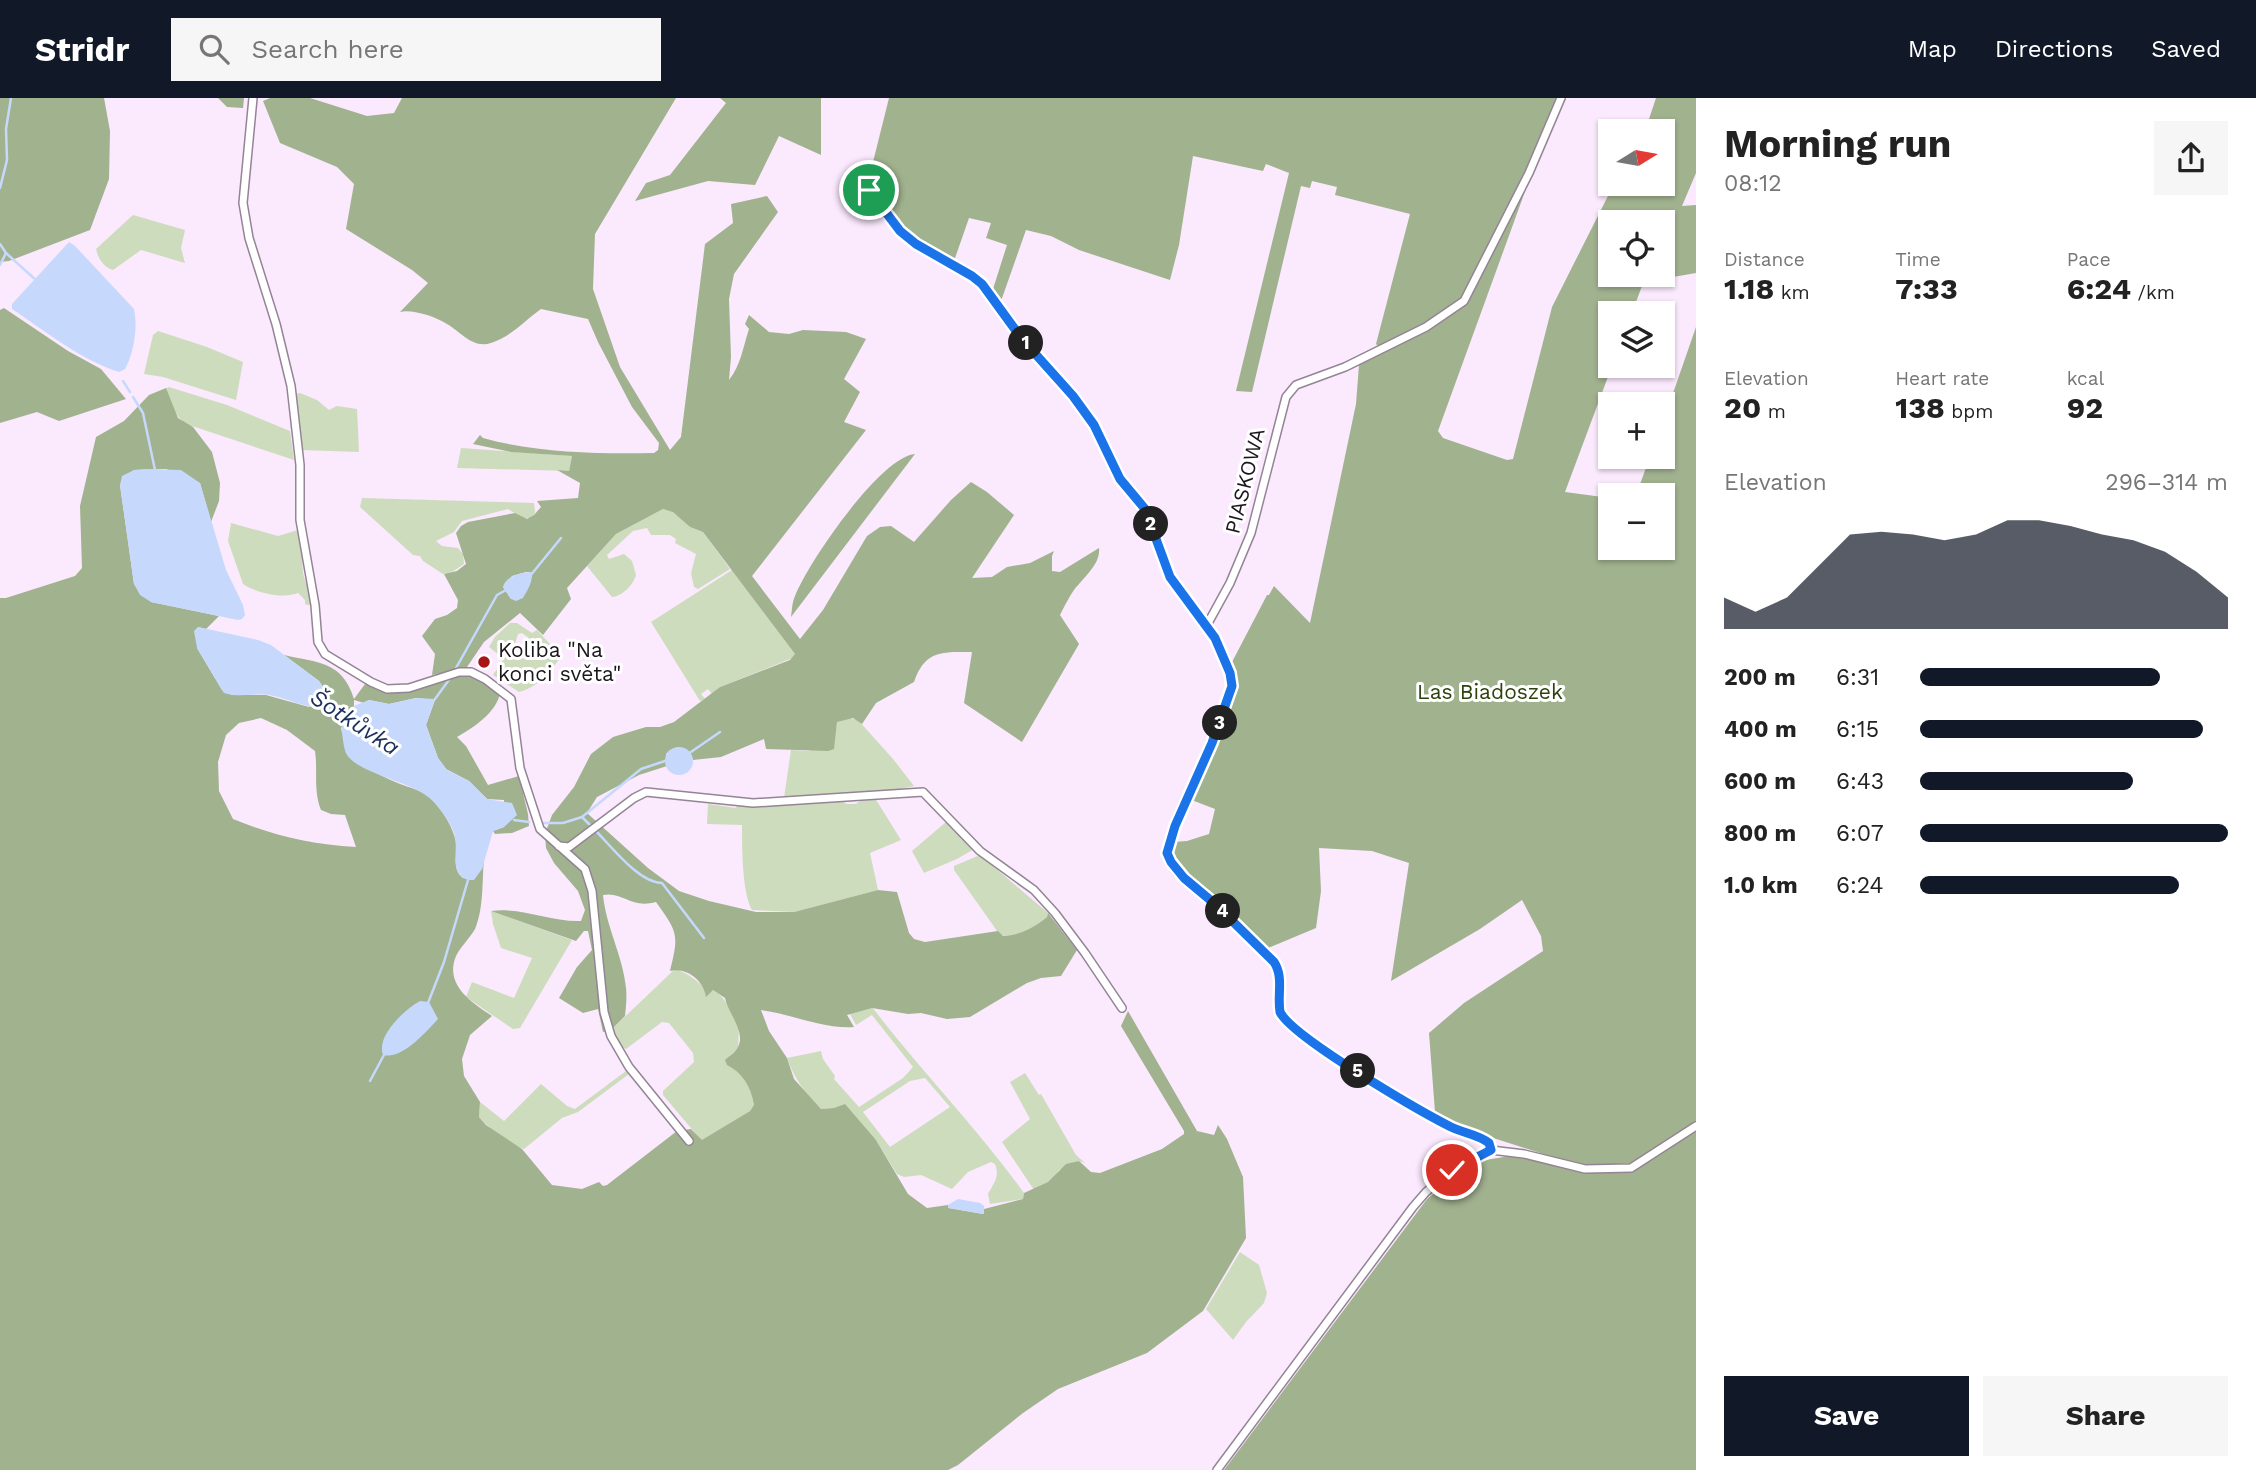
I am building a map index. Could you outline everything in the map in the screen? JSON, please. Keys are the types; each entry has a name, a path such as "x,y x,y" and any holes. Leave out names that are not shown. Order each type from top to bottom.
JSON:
{"street":[{"path":"253,98 243,203 249,239 284,353 291,386 300,465 300,520 315,604 318,642 325,654 387,689 409,688 459,672 471,673 485,679 511,699 520,768 540,829 584,869 592,891 604,1012 611,1036 629,1067 689,1140"},
{"name":"PIASKOWA","path":"1208,625 1230,583 1251,533 1286,397 1296,386 1405,339 1464,301 1529,173 1561,98"},
{"path":"866,183 900,231 922,249 982,284 1022,339 1073,396 1094,425 1120,479 1145,509 1170,577 1208,625 1226,662 1232,686 1212,743 1175,826 1167,850 1171,862 1197,891 1215,904 1274,962 1279,969 1280,1012 1298,1032 1340,1061 1450,1126 1485,1139 1491,1150"},
{"path":"555,845 569,847 646,792 752,803 923,792 980,851 1034,890 1085,953 1122,1008"},
{"path":"1217,1470 1413,1208 1426,1192 1452,1170 1491,1150 1524,1154 1585,1169 1631,1168 1696,1126"}],"green space":[{"path":"0,98 104,98 110,131 109,179 90,230 0,262"},
{"path":"218,98 244,98 243,108 227,107"},
{"path":"270,98 310,98 367,116 394,113 402,98 676,98 595,234 593,289 620,367 670,450 681,437 705,244 733,223 731,204 767,196 778,212 734,274 729,299 729,380 741,356 749,329 745,324 749,315 769,332 846,332 866,339 844,379 860,392 844,422 866,430 752,576 800,639 823,610 867,536 880,527 891,526 914,542 951,500 971,482 1014,515 972,578 992,577 1007,567 1030,563 1054,551 1052,571 1060,572 1099,548 1097,560 1074,590 1060,615 1079,644 1022,742 964,703 972,652 943,653 929,658 923,664 914,682 876,703 862,724 853,718 837,722 834,749 766,749 764,739 721,757 693,760 690,753 670,750 666,754 667,766 639,775 597,797 587,813 648,868 679,891 756,912 794,912 878,890 897,892 909,933 914,939 925,942 998,931 1003,936 1016,934 1037,924 1047,917 1048,913 1077,950 1061,976 1027,983 970,1017 947,1019 921,1013 908,1014 872,1008 847,1015 854,1027 842,1027 761,1010 769,1031 787,1058 794,1079 821,1109 845,1104 876,1140 908,1194 927,1208 948,1205 949,1208 983,1214 984,1209 1023,1199 1024,1193 1048,1182 1066,1164 1079,1161 1091,1172 1100,1173 1162,1149 1184,1134 1121,1026 1128,1011 1197,1131 1214,1135 1218,1125 1243,1177 1246,1238 1203,1311 1147,1353 1058,1389 948,1470 0,1470 0,598 75,576 82,568 80,506 96,437 124,421 149,395 166,388 178,418 193,427 212,452 220,483 219,501 211,522 200,483 166,469 134,470 120,485 134,584 151,602 219,616 206,629 198,627 197,648 222,690 232,695 266,695 309,707 325,698 319,681 284,655 318,662 336,670 343,677 354,699 365,684 385,692 456,674 473,676 500,693 489,713 457,737 466,746 488,785 519,776 529,826 512,833 495,834 493,831 504,827 504,800 487,799 469,781 446,769 438,758 426,725 435,700 416,698 389,704 354,700 354,706 341,729 356,763 394,782 422,792 439,808 453,832 457,869 463,878 482,869 484,858 478,921 456,956 453,966 454,976 462,992 492,1016 470,1035 462,1059 464,1076 480,1102 479,1117 486,1125 522,1149 552,1185 582,1189 599,1182 603,1186 607,1185 677,1131 691,1129 702,1140 750,1111 754,1105 745,1081 725,1060 736,1051 740,1035 725,998 713,990 706,997 705,991 694,976 683,971 670,971 675,934 656,902 647,904 616,895 603,895 607,919 622,964 626,995 625,1016 611,1030 603,1032 598,1009 583,1013 559,998 577,967 592,950 588,931 584,931 576,941 491,911 514,911 581,921 585,910 578,891 554,863 546,848 545,834 552,815 574,787 591,754 613,737 674,722 720,687 790,660 795,654 703,532 690,527 673,512 663,509 616,534 567,588 571,599 543,635 520,613 484,642 467,667 432,675 435,654 422,636 435,619 457,608 458,600 444,574 457,571 466,564 456,533 461,526 468,522 515,513 527,519 541,507 537,501 578,498 580,483 557,470 569,471 572,456 511,452 473,444 480,435 483,438 524,447 590,453 654,453 658,450 659,443 632,407 588,319 541,309 505,336 491,343 478,344 431,316 400,312 428,283 346,229 354,184 337,167 280,143 263,101","holes":["531,572 532,576 522,598 511,599 503,587 512,576","261,718 287,730 315,751 317,795 321,810 345,815 356,847 293,838 233,819 219,791 218,762 226,735 239,723"]},
{"path":"720,98 821,98 821,155 779,136 755,185 708,181 635,201 646,183 670,175 726,103"},
{"name":"Las Biadoszek","path":"889,98 1559,98 1438,431 1443,438 1507,460 1513,459 1552,307 1598,216 1598,287 1642,287 1636,301 1598,301 1598,378 1608,378 1602,392 1598,392 1598,404 1565,492 1598,496 1598,560 1675,560 1675,483 1640,483 1646,469 1675,469 1673,392 1696,327 1696,1122 1633,1163 1581,1166 1456,1126 1435,1112 1429,1033 1464,1003 1543,951 1541,936 1522,900 1480,929 1391,981 1409,863 1372,851 1319,848 1321,891 1316,928 1268,948 1174,861 1173,842 1209,834 1215,809 1189,799 1210,759 1229,713 1236,685 1231,664 1274,586 1310,623 1356,404 1359,365 1384,352 1376,344 1410,214 1335,195 1337,187 1312,181 1310,188 1301,186 1252,392 1236,391 1289,173 1266,164 1263,171 1193,156 1179,245 1170,280 1079,250 1051,236 1026,230 1001,301 993,289 1007,245 986,238 991,223 969,218 954,261 926,245 905,228 868,182"},
{"name":"Las Biadoszek","path":"1656,98 1696,98 1696,173 1682,206 1696,205 1696,273 1675,277 1675,210 1601,210 1608,196 1675,196 1675,119 1649,119"},
{"path":"133,215 185,230 181,248 185,263 141,250 113,270 109,269 96,249"},
{"path":"4,308 68,351 101,369 126,399 59,421 37,412 0,423 0,310"},
{"path":"158,331 243,362 236,400 163,377 144,374 153,335"},
{"path":"166,388 227,405 290,431 294,460 186,424 173,408"},
{"path":"300,393 317,400 329,410 337,406 357,409 359,452 301,450 295,394"},
{"path":"461,448 572,456 569,471 457,468"},
{"path":"915,454 791,617 794,598 802,581 829,537 883,473 900,460"},
{"path":"362,498 534,503 535,513 531,518 524,519 508,509 462,521 454,532 436,541 442,546 458,548 463,554 464,564 443,574 420,556 413,555 360,507"},
{"path":"663,509 673,511 690,527 703,532 730,569 698,589 694,587 691,573 696,554 675,543 676,539 670,535 651,535 647,528 633,531 607,555 609,559 624,554 632,561 636,575 627,589 612,597 587,566 616,534"},
{"path":"231,523 278,536 298,530 304,576 312,606 305,604 305,600 298,593 270,594 243,584 228,541"},
{"path":"732,570 795,657 720,687 712,694 708,689 701,694 705,699 700,701 651,622"},
{"path":"510,623 517,623 532,633 537,630 561,656 543,678 532,687 519,692 493,675 504,659 489,647","holes":["522,633 529,638 527,645 523,644 521,655 517,657 513,650 518,634"]},
{"path":"848,718 858,720 914,786 895,790 784,798 791,750 808,751 834,743 837,722"},
{"path":"875,798 901,840 870,853 878,890 794,912 752,910 744,881 742,825 707,824 708,804 736,808 737,804 841,801 856,804 863,799"},
{"path":"946,822 974,849 924,873 912,851"},
{"path":"980,855 1048,913 1047,917 1019,934 1000,935 954,870 954,866"},
{"path":"491,911 572,940 520,1028 513,1029 466,997 472,982 514,998 532,958 501,948"},
{"path":"675,969 690,976 710,992 713,990 718,993 729,1007 739,1028 738,1048 726,1060 745,1079 754,1105 750,1111 702,1141 663,1095 663,1091 694,1062 693,1053 669,1023 662,1022 626,1049 620,1046 611,1030"},
{"path":"872,1007 1006,1169 1024,1193 1023,1199 990,1204 988,1194 997,1172 995,1164 991,1162 968,1172 952,1189 921,1175 904,1177 897,1174 876,1140 834,1108 821,1109 815,1103 797,1080 787,1058 821,1051 823,1059 835,1076 834,1079 859,1107 903,1078 913,1067 872,1015 856,1025 850,1014","holes":["925,1078 950,1107 890,1147 863,1112 910,1081"]},
{"path":"626,1071 629,1074 578,1112 562,1118 524,1149 500,1136 479,1117 480,1102 504,1121 541,1084 567,1106 575,1109"},
{"path":"1025,1073 1039,1095 1041,1094 1076,1155 1085,1163 1079,1161 1059,1170 1052,1180 1034,1190 1002,1142 1030,1119 1010,1082"},
{"path":"1696,1129 1696,1470 1224,1470 1427,1199 1473,1162 1510,1156 1582,1171 1628,1173"},
{"path":"1240,1252 1259,1265 1267,1293 1264,1303 1233,1340 1206,1309"}],"water":[{"path":"69,242 134,309 136,324 133,348 125,369 119,372 77,352 12,309 12,304"},
{"path":"134,470 181,470 200,483 226,570 243,605 245,615 242,619 151,602 140,595 134,584 120,485 122,476"},
{"path":"531,572 531,582 523,598 516,601 511,599 503,587 507,580"},
{"path":"198,627 271,645 319,681 323,687 324,707 269,695 224,693 197,648 194,631"},
{"path":"416,698 435,699 426,725 438,758 447,770 469,781 487,799 512,803 517,815 504,827 493,831 482,869 474,880 465,879 457,870 454,833 433,801 425,794 364,768 354,762 346,752 341,728 354,706 369,700 389,704"},
{"path":"679,747 689,751 693,761 689,771 679,775 669,771 665,761 669,751"},
{"path":"420,1001 429,1002 438,1019 406,1049 383,1055 382,1048 387,1032 399,1017"},
{"path":"958,1199 980,1203 984,1206 984,1214 948,1208 948,1205"}],"waterway":[{"name":"Šotkůvka","path":"0,188 7,160 6,129 11,98"},
{"name":"Šotkůvka","path":"0,244 6,253 37,281"},
{"path":"0,265 6,253"},
{"name":"Šotkůvka","path":"123,381 130,392"},
{"name":"Šotkůvka","path":"133,397 143,413 155,470"},
{"path":"530,576 561,538"},
{"path":"456,668 497,595 506,590"},
{"path":"435,699 451,677"},
{"name":"Šotkůvka","path":"323,707 349,718"},
{"path":"688,754 720,732"},
{"path":"582,817 641,769 668,760"},
{"name":"Šotkůvka","path":"541,823 563,823 582,817 590,825"},
{"name":"Šotkůvka","path":"514,820 529,822"},
{"name":"Šotkůvka","path":"595,830 635,871 662,883 704,938"},
{"path":"428,1003 444,962 468,880"},
{"path":"370,1081 385,1053"}],"place":[{"name":"Koliba \"Na konci světa\"","path":"484,662"}],"route":[{"path":"869,190 900,231 922,249 982,284 1022,339 1073,396 1094,425 1120,479 1145,509 1170,577 1208,625 1221,650 1232,686 1212,743 1175,826 1167,850 1168,858 1197,891 1215,904 1274,962 1279,969 1280,1012 1298,1032 1340,1061 1450,1126 1489,1143 1491,1150 1452,1170"}]}
